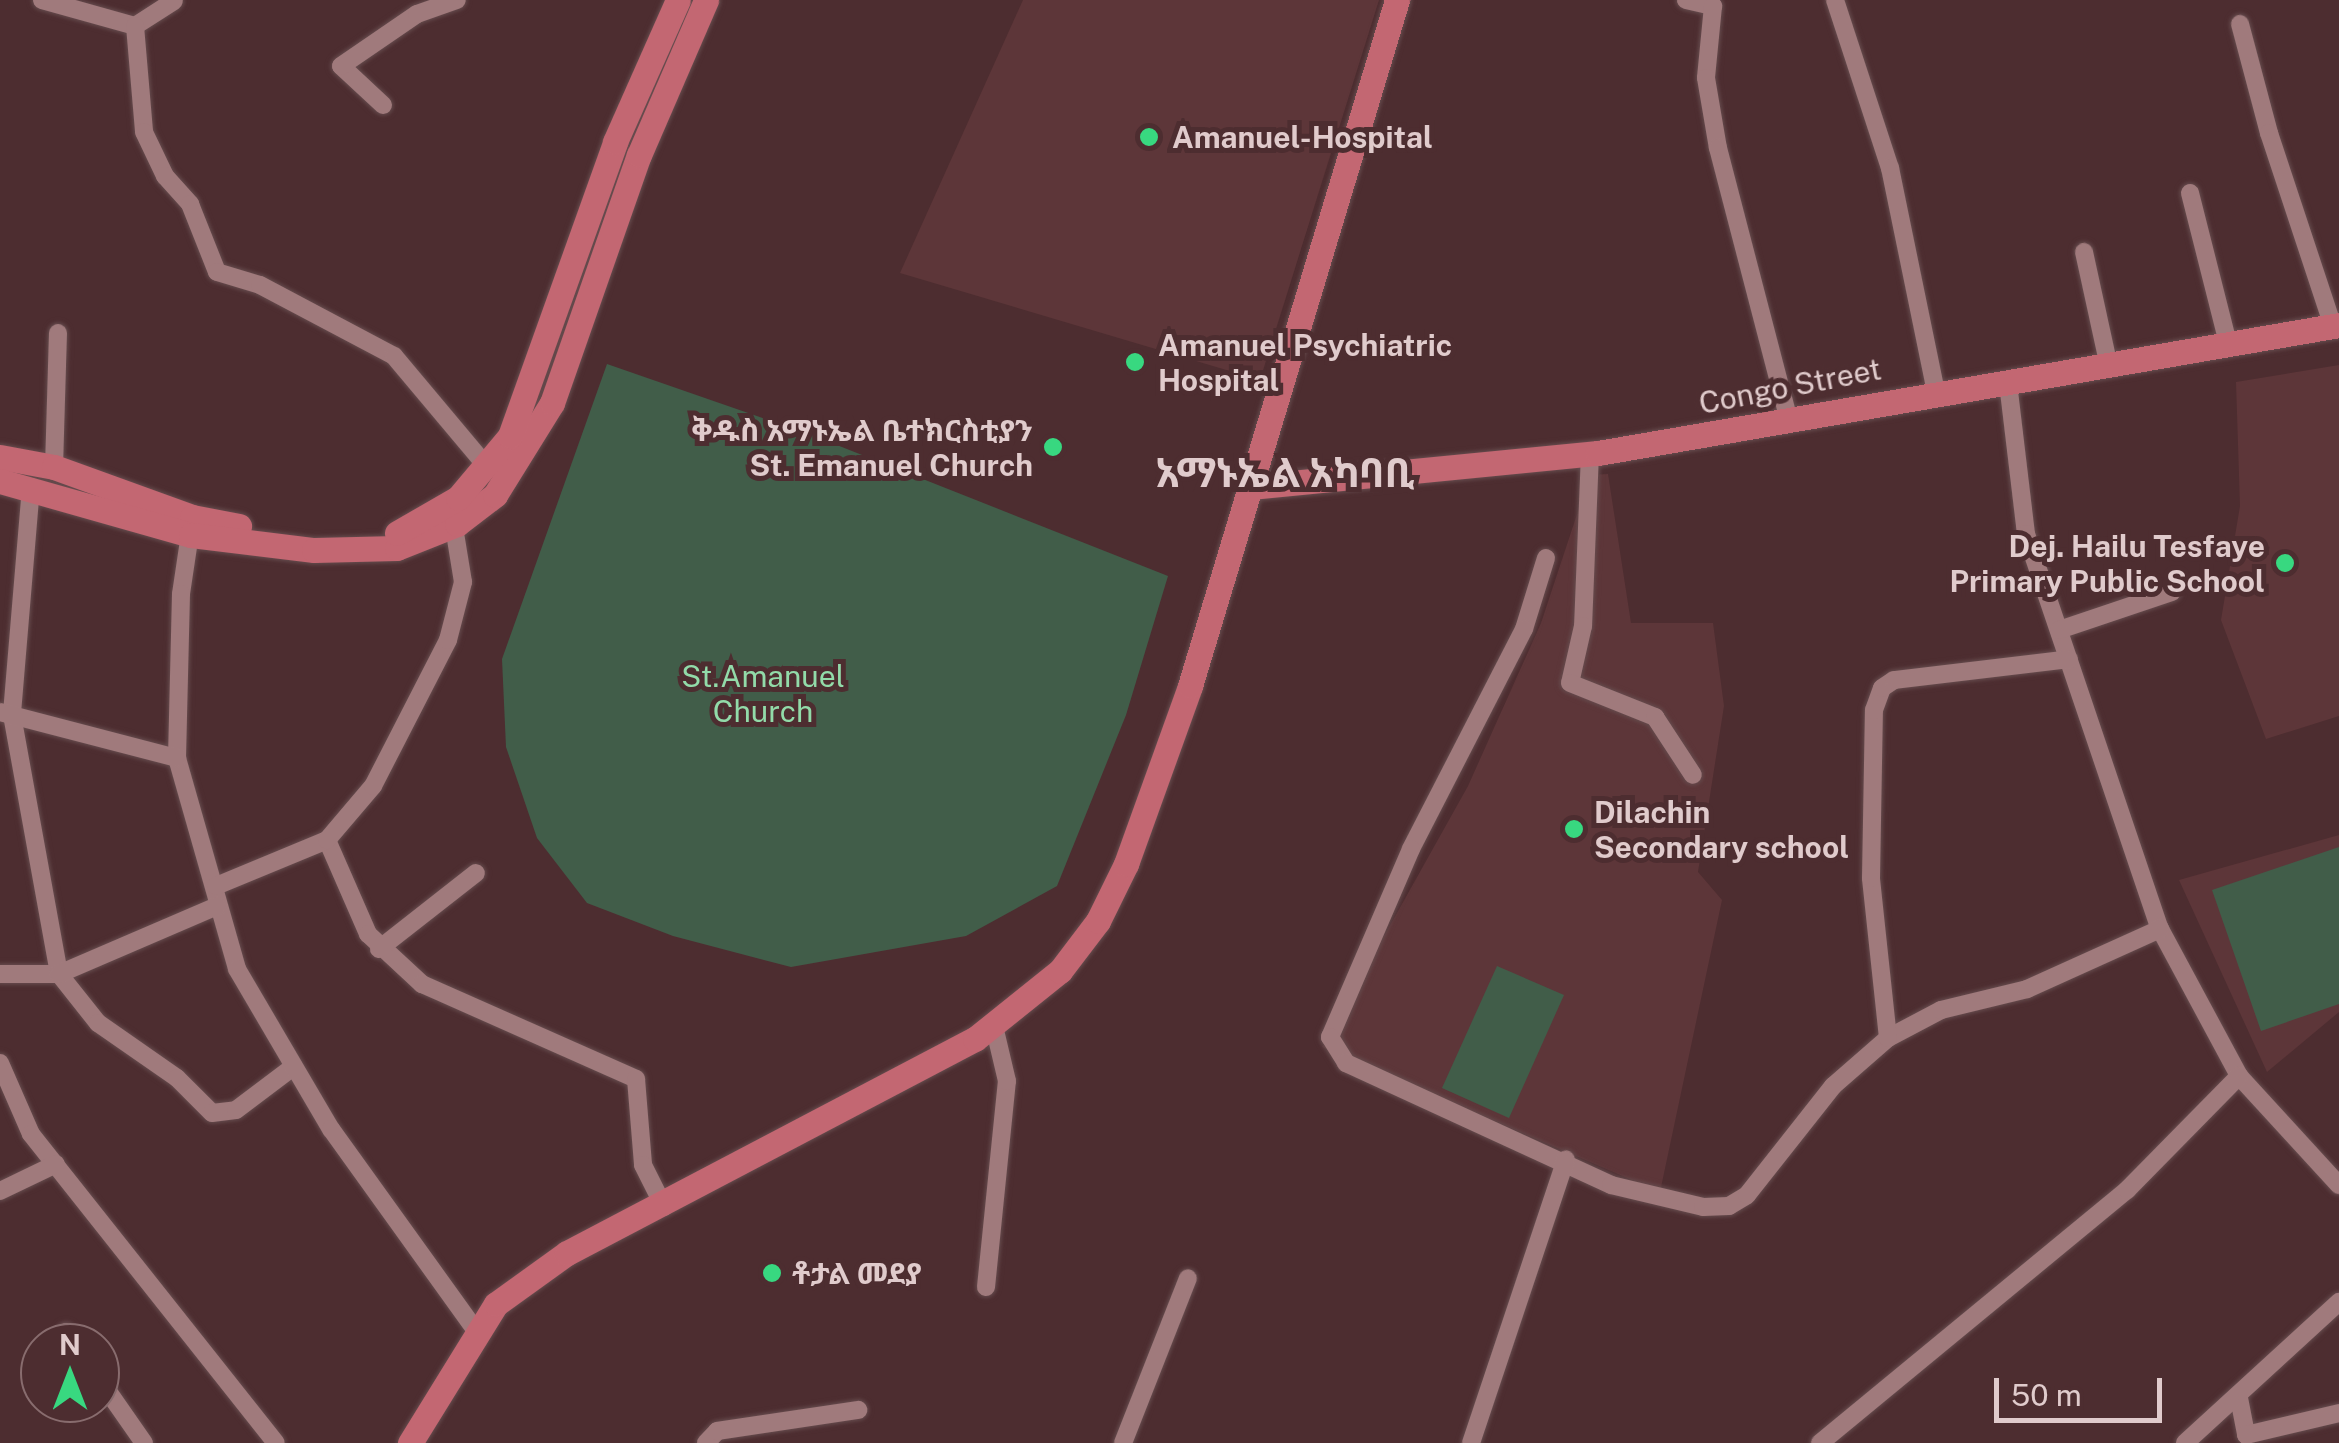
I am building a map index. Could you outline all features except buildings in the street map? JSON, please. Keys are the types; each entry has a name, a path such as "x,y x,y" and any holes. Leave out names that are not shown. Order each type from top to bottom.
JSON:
{"main road":[{"path":"452,515 488,468 528,396 616,142 678,0"},
{"path":"0,482 191,526 275,533 390,536 496,495 552,403 639,155 706,0"},
{"path":"410,1443 496,1304 568,1253 664,1207 994,1026 1060,972 1098,921 1126,864 1190,686 1397,0"},
{"name":"Congo Street","path":"1250,487 1590,453 2336,325"},
{"path":"0,456 54,467 191,526"}],"street":[{"path":"42,0 136,26 174,0"},
{"path":"383,105 341,66 417,14 456,0"},
{"path":"1686,0 1717,3 1706,78 1718,148 1788,417"},
{"path":"1835,0 1890,168 1936,392"},
{"path":"2240,24 2269,133 2336,325"},
{"path":"136,26 144,132 165,176 190,204 216,272 260,285 394,356 488,468"},
{"path":"2190,192 2228,343"},
{"path":"2084,252 2108,366"},
{"path":"54,467 58,333"},
{"path":"2008,383 2026,534 2160,929 2239,1076 2339,1185"},
{"path":"1590,453 1582,626 1570,683 1655,717 1694,775"},
{"path":"31,487 6,714 59,974 98,1023 176,1078 212,1113 236,1110 293,1067"},
{"path":"216,886 327,840 374,786 448,640 463,582 452,515"},
{"path":"191,526 181,594 177,758 237,969 293,1067 476,1331"},
{"path":"1546,558 1524,629 1411,849 1330,1037 1346,1063 1566,1160 1611,1185 1703,1207 1730,1206 1747,1195 1834,1086 1888,1038 1942,1010 2027,989 2160,929"},
{"path":"2058,630 2172,592"},
{"path":"1888,1038 1871,878 1874,710 1882,688 1894,680 2068,659"},
{"path":"6,714 177,758"},
{"path":"327,840 379,949 422,984 636,1079 643,1165 664,1207"},
{"path":"379,949 476,873"},
{"path":"0,974 59,974 216,906"},
{"path":"986,1287 1007,1081 994,1026"},
{"path":"0,1063 14,1107 276,1443"},
{"path":"1820,1443 2127,1190 2239,1076"},
{"path":"1471,1443 1566,1160"},
{"path":"0,1192 56,1164"},
{"path":"1123,1443 1188,1278"},
{"path":"2185,1443 2239,1398 2339,1302"},
{"path":"2239,1398 2246,1439 2339,1413"},
{"path":"120,1409 144,1443"},
{"path":"706,1443 717,1431 858,1410"}],"shaded area":[{"name":"Amanuel-Hospital","path":"1023,0 1379,0 1260,380 900,273"},
{"name":"Dej. Hailu Tesfaye Primary Public School","path":"2339,365 2339,716 2266,739 2221,620 2240,506 2236,382"},
{"name":"Dilachin Secondary school","path":"1608,474 1631,623 1713,623 1724,706 1698,872 1722,900 1660,1192 1322,1047 1468,786 1541,623 1590,475"},
{"path":"2339,835 2339,1012 2267,1072 2179,880"}],"green space":[{"name":"St.Amanuel Church","path":"607,364 809,434 1168,576 1126,715 1057,886 966,936 791,967 673,936 587,903 537,838 506,747 502,659"},
{"path":"2339,847 2339,1004 2261,1031 2212,890"},
{"path":"1497,966 1564,995 1509,1118 1442,1088"}],"place":[{"name":"Amanuel-Hospital","path":"1149,137"},
{"name":"Amanuel Psychiatric Hospital","path":"1135,362"},
{"name":"ቅዱስ አማኑኤል ቤተክርስቲያን St. Emanuel Church","path":"1053,447"},
{"name":"Dej. Hailu Tesfaye Primary Public School","path":"2285,563"},
{"name":"Dilachin Secondary school","path":"1574,829"},
{"name":"ቶታል መደያ","path":"772,1273"}],"district":[{"name":"አማኑኤል አካባቢ","path":"1285,473"}]}
